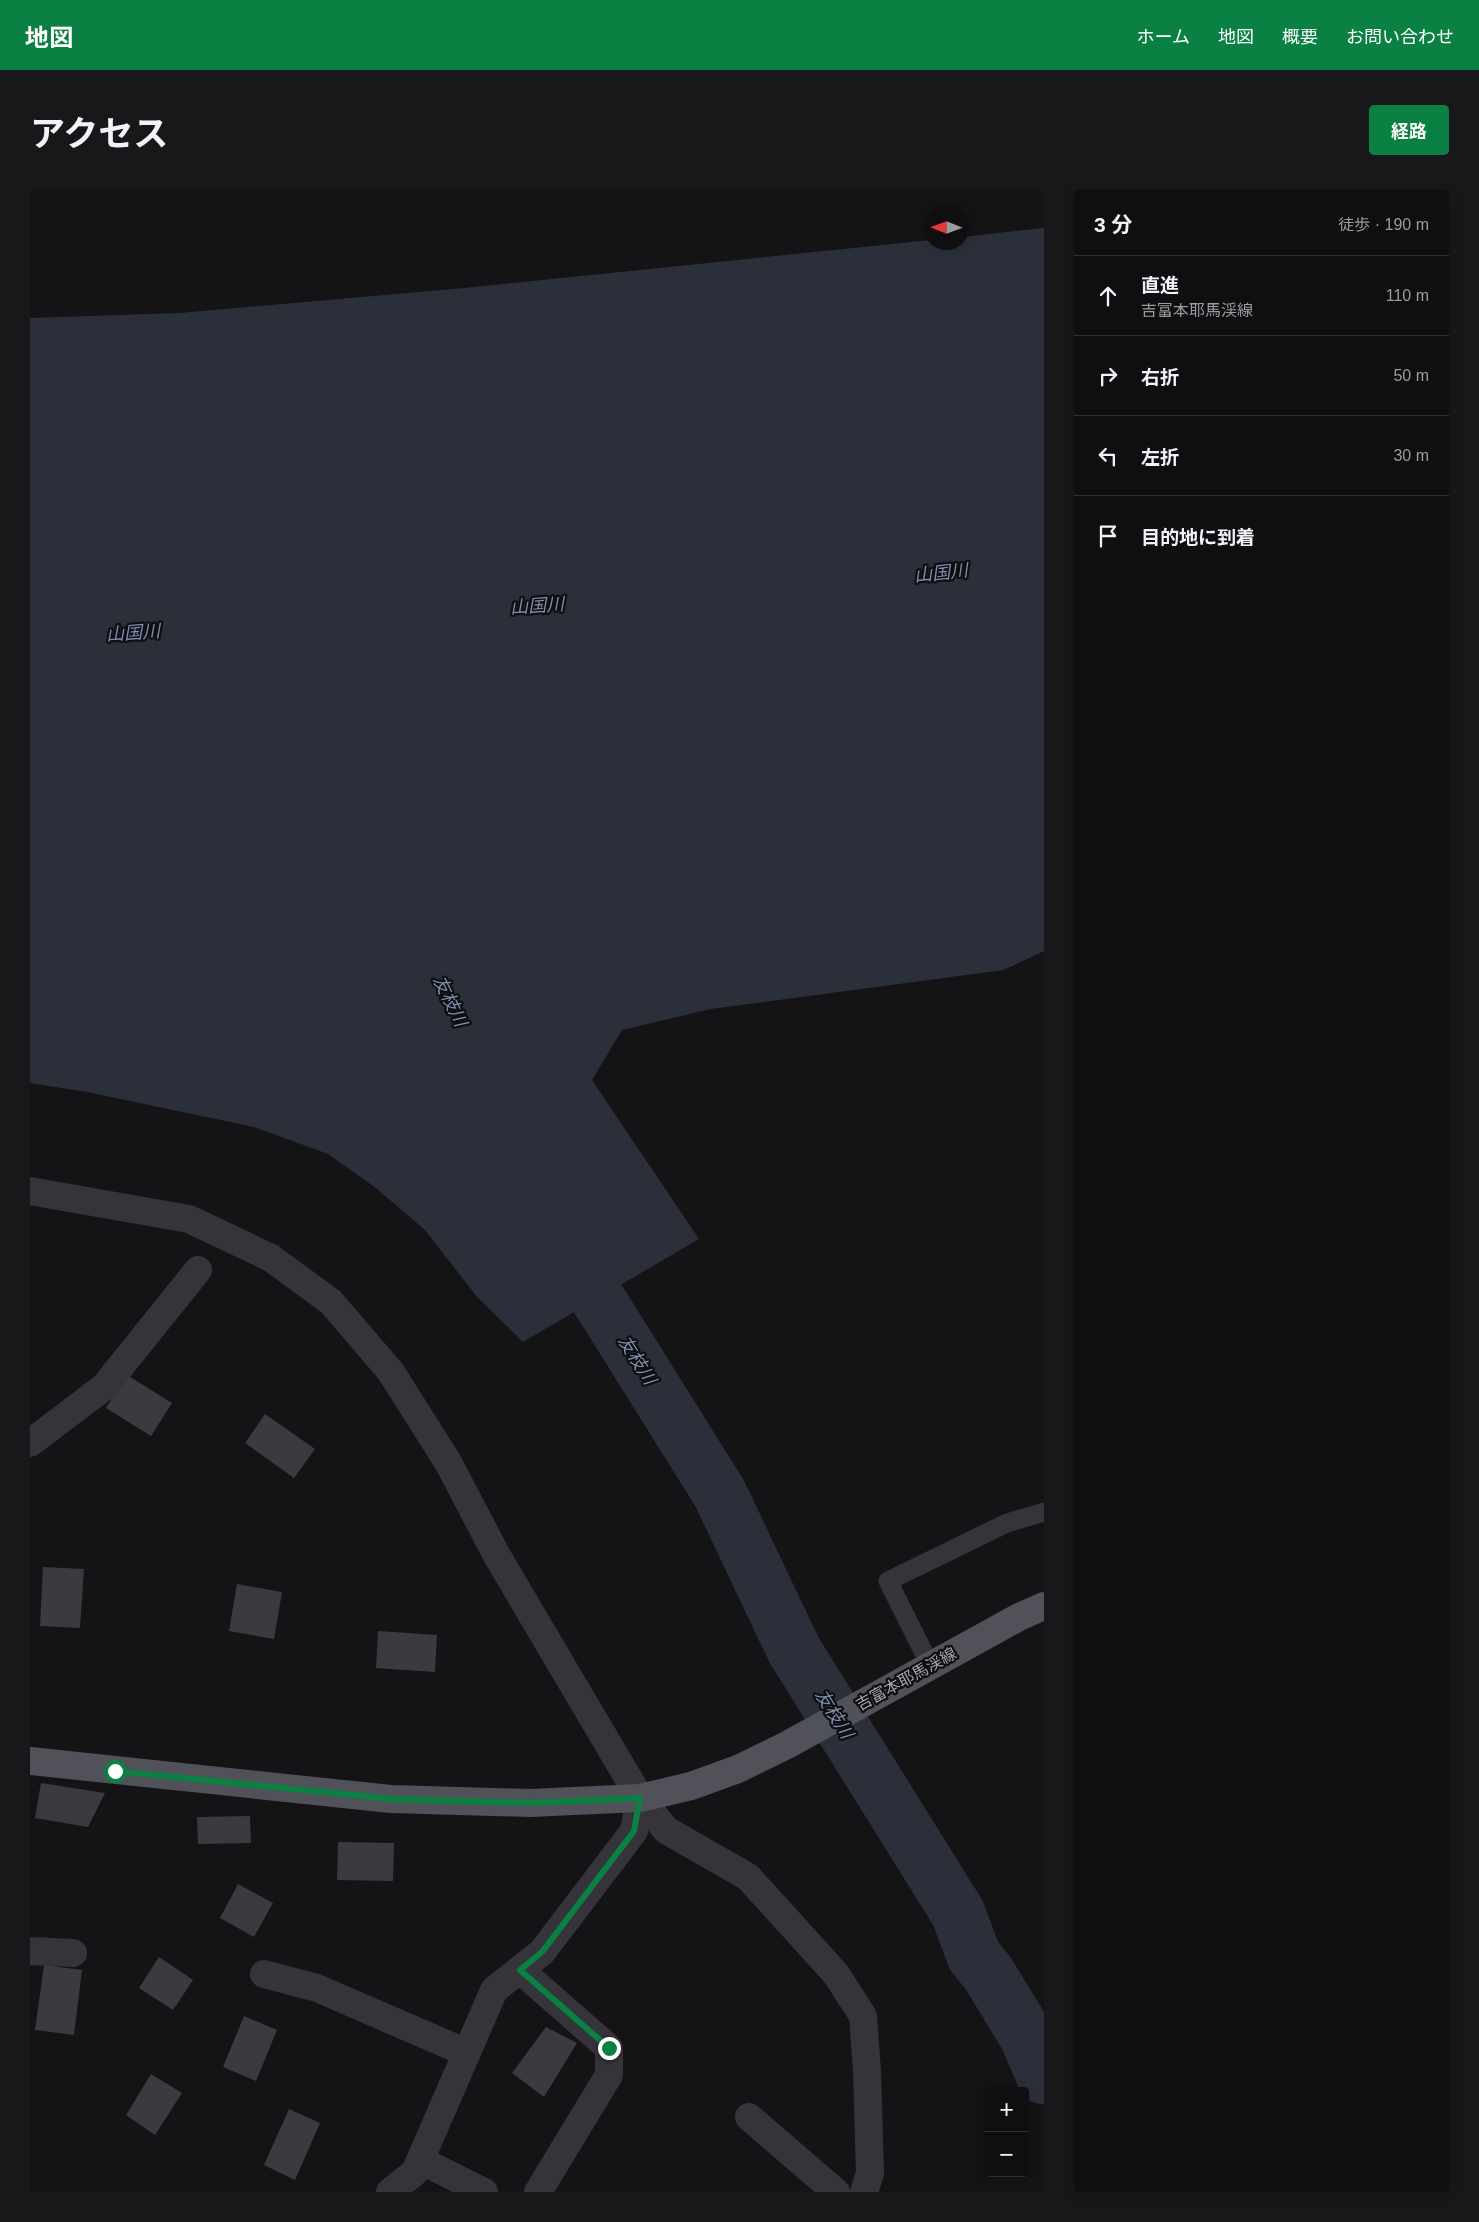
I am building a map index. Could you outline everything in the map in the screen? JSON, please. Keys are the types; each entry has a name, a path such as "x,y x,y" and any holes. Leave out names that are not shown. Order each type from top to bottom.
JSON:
{"main road":[{"name":"吉富本耶馬渓線","path":"30,1761 392,1799 530,1803 640,1798 691,1786 738,1769 787,1745 1019,1617 1044,1606"}],"street":[{"path":"30,1191 189,1219 271,1258 331,1302 391,1372 444,1455 496,1554 640,1798 666,1830 748,1877 836,1974 863,2016 867,2071 870,2172 864,2192"},
{"path":"30,1443 104,1387 198,1270"},
{"path":"390,2192 415,2172 494,1990 542,1952 634,1831 640,1798"},
{"path":"30,1951 73,1953"},
{"path":"520,1970 609,2048 609,2075 538,2192"},
{"path":"264,1974 317,1988 467,2053"},
{"path":"749,2117 836,2192"},
{"path":"420,2160 484,2192"}],"lane":[{"path":"930,1665 888,1581 1008,1524 1044,1512"}],"water":[{"name":"山国川","path":"1044,228 1044,951 1004,970 711,1009 622,1030 592,1080 699,1239 523,1342 477,1297 425,1230 376,1188 328,1154 254,1127 87,1092 30,1083 30,318 179,313 464,288 924,241 924,250 969,250 969,236"}],"building":[{"path":"127,1375 172,1403 151,1436 106,1408"},
{"path":"265,1414 315,1449 294,1478 245,1443"},
{"path":"43,1567 84,1569 80,1628 40,1626"},
{"path":"237,1584 282,1592 274,1639 229,1631"},
{"path":"378,1631 437,1635 435,1672 376,1668"},
{"path":"41,1783 105,1793 88,1827 35,1818"},
{"path":"250,1816 251,1843 198,1844 197,1817"},
{"path":"338,1842 394,1843 393,1881 337,1880"},
{"path":"238,1884 273,1903 254,1937 220,1918"},
{"path":"159,1957 193,1980 173,2010 139,1988"},
{"path":"44,1965 82,1970 74,2035 35,2030"},
{"path":"244,2016 277,2030 256,2081 223,2067"},
{"path":"546,2027 577,2043 544,2097 512,2073"},
{"path":"151,2074 182,2093 155,2135 126,2115"},
{"path":"289,2109 320,2123 295,2180 264,2165"}],"waterway":[{"name":"友枝川","path":"564,1231 595,1294 720,1494 794,1650 958,1913 974,1956 988,1973 1027,2037 1044,2077"}],"route":[{"path":"115,1771 392,1799 530,1803 640,1798 634,1831 542,1952 520,1970 609,2048"}]}
